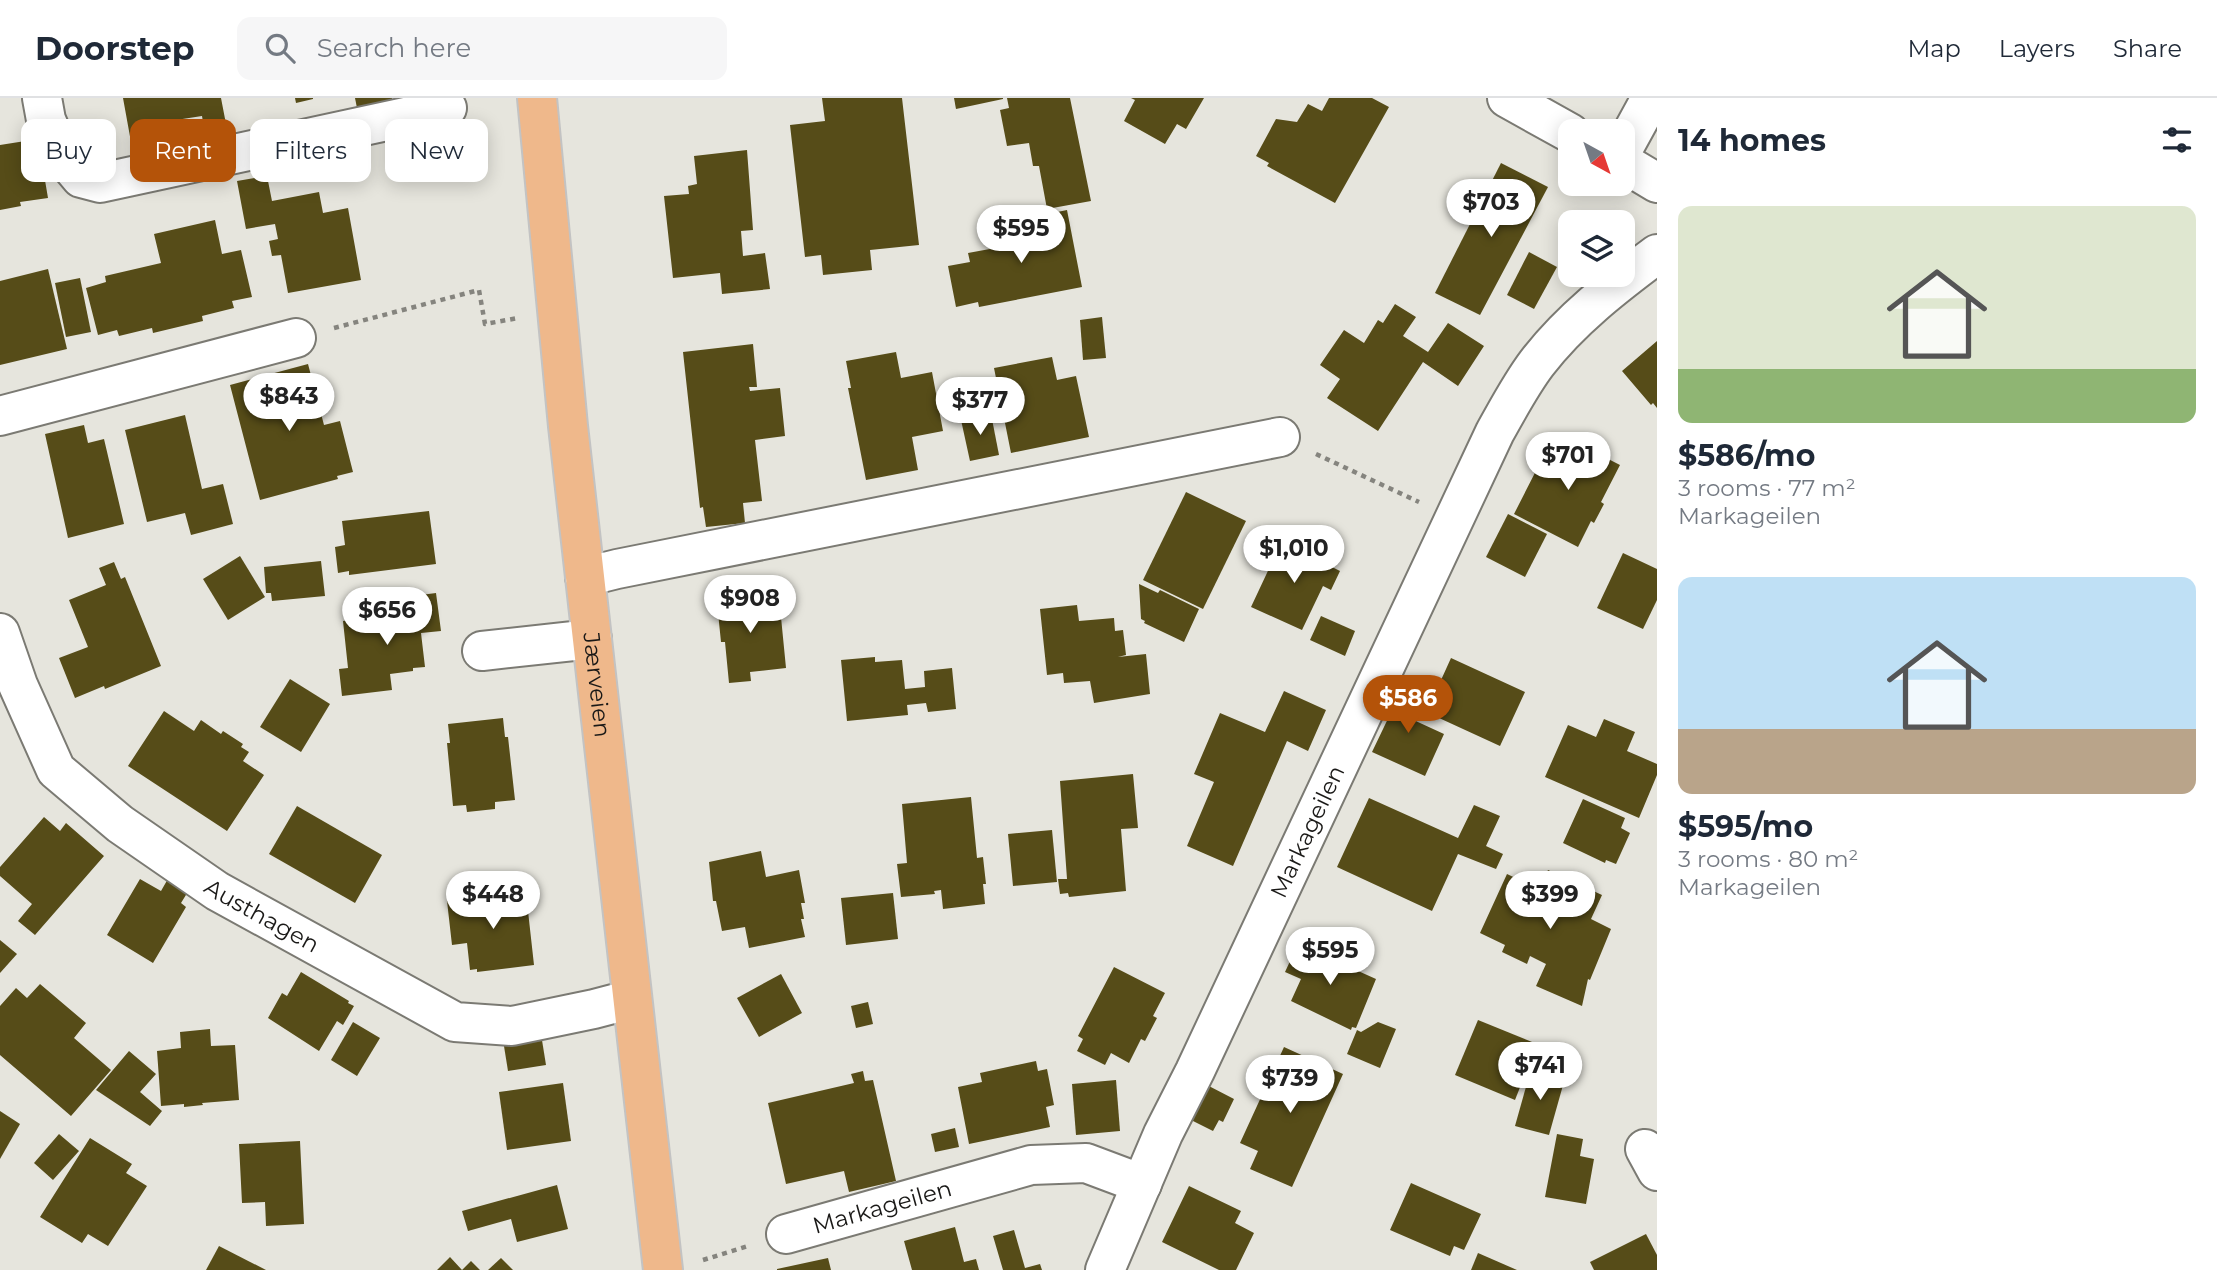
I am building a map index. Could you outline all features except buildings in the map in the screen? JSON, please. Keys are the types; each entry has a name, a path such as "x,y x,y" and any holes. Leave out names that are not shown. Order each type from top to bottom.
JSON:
{"main road":[{"name":"Jærveien","path":"537,98 567,412 632,999 679,1266"}],"street":[{"path":"42,98 46,120 60,153 81,177 100,183 447,108"},
{"path":"1507,98 1558,126"},
{"path":"1635,127 1651,98"},
{"path":"1635,170 1657,183"},
{"name":"Markageilen","path":"1105,1270 1163,1134 1495,432 1538,362 1575,320 1657,254"},
{"path":"0,416 296,338"},
{"path":"585,577 1280,437"},
{"name":"Austhagen","path":"0,633 18,685 56,770 120,824 217,891 455,1022 512,1026 632,999"},
{"path":"482,651 592,639"},
{"name":"Markageilen","path":"786,1234 1031,1165 1086,1163 1142,1184"}],"path":[{"path":"296,338 479,290 485,324 522,317"},
{"path":"1280,437 1454,518"},
{"path":"679,1266 786,1234"}]}
